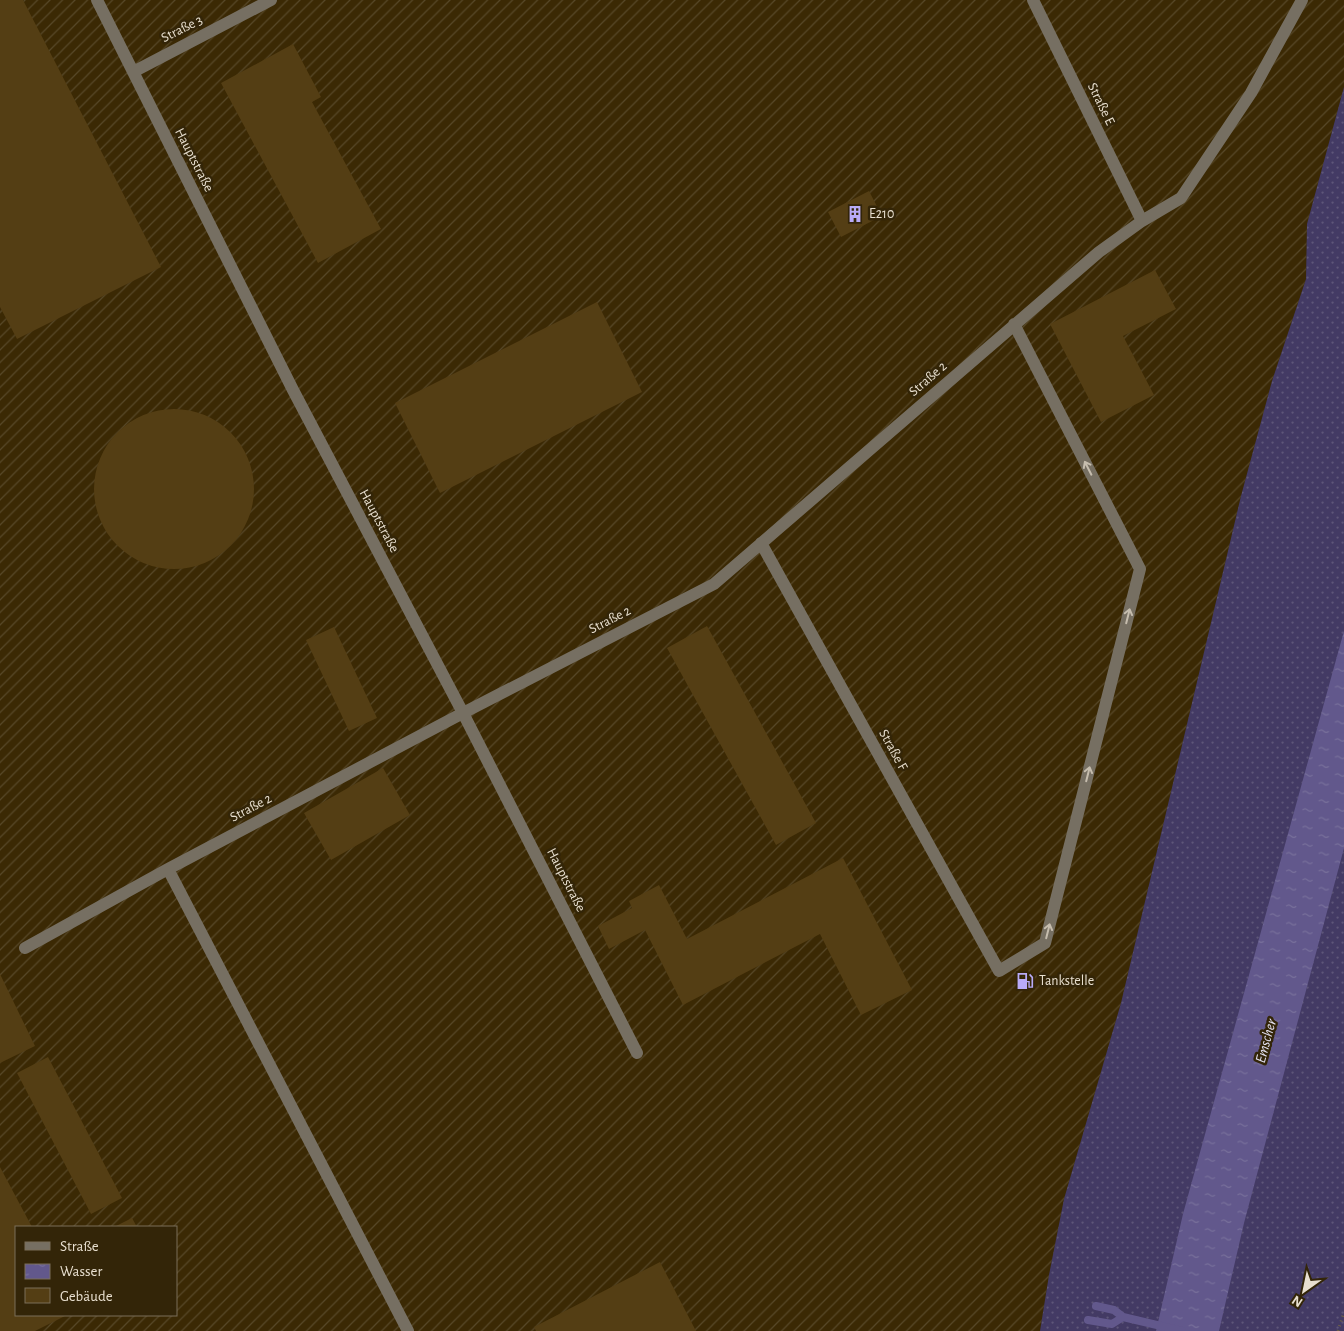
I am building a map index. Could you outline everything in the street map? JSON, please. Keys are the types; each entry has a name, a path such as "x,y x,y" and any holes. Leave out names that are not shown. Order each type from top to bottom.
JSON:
{"lane":[{"name":"Hauptstraße","path":"97,0 298,399 463,713 638,1054"},
{"name":"Straße 3","path":"132,72 271,0"},
{"name":"Straße E","path":"1033,0 1142,221"},
{"name":"Straße 2","path":"26,948 168,869 463,713 714,584 1099,252 1142,221 1181,198 1251,92 1302,0"},
{"name":"Straße F","path":"761,543 999,971 1045,943 1140,569 1014,324"},
{"path":"168,869 408,1331"}],"path":[{"path":"1338,1331 1344,1312"}],"shaded area":[{"path":"0,0 1344,0 1344,87 1307,224 1306,279 1272,381 1241,496 1121,1003 1064,1199 1040,1331 0,1331"},
{"path":"1344,87 1344,1331 1040,1331 1064,1199 1121,1003 1241,496 1272,381 1306,279 1307,224"}],"water":[{"name":"Emscher","path":"1344,631 1344,848 1244,1223 1219,1331 1156,1331 1183,1214"}],"building":[{"path":"0,0 23,0 161,267 17,339 0,307"},
{"path":"293,44 321,97 312,102 381,229 318,263 221,83"},
{"name":"E210","path":"869,191 882,216 841,237 828,212"},
{"path":"1155,270 1176,309 1123,336 1154,395 1101,422 1050,324"},
{"path":"597,302 642,392 440,493 395,403"},
{"path":"166,409 182,409 212,418 231,432 248,458 254,481 254,497 248,520 231,546 212,560 197,566 182,569 166,569 136,560 112,540 103,527 97,512 94,497 94,481 103,451 123,427 136,418 151,412"},
{"path":"707,626 816,823 776,845 667,648"},
{"path":"334,627 377,718 349,731 306,640"},
{"path":"383,768 410,815 331,860 304,813"},
{"path":"843,858 912,990 861,1015 820,934 683,1005 645,930 609,949 598,926 632,908 629,901 659,885 687,939"},
{"path":"0,974 35,1046 0,1063"},
{"path":"48,1057 122,1198 91,1214 17,1073"},
{"path":"0,1167 31,1226 15,1226 15,1316 65,1316 35,1331 0,1331"},
{"path":"132,1218 136,1226 116,1226"},
{"path":"660,1262 696,1331 536,1331 534,1327"}],"waterway":[{"path":"1096,1306 1114,1310 1123,1317 1182,1331"},
{"path":"1088,1320 1112,1324 1123,1317"}],"place":[{"name":"E210","path":"855,214"},
{"name":"Tankstelle","path":"1025,981"}]}
